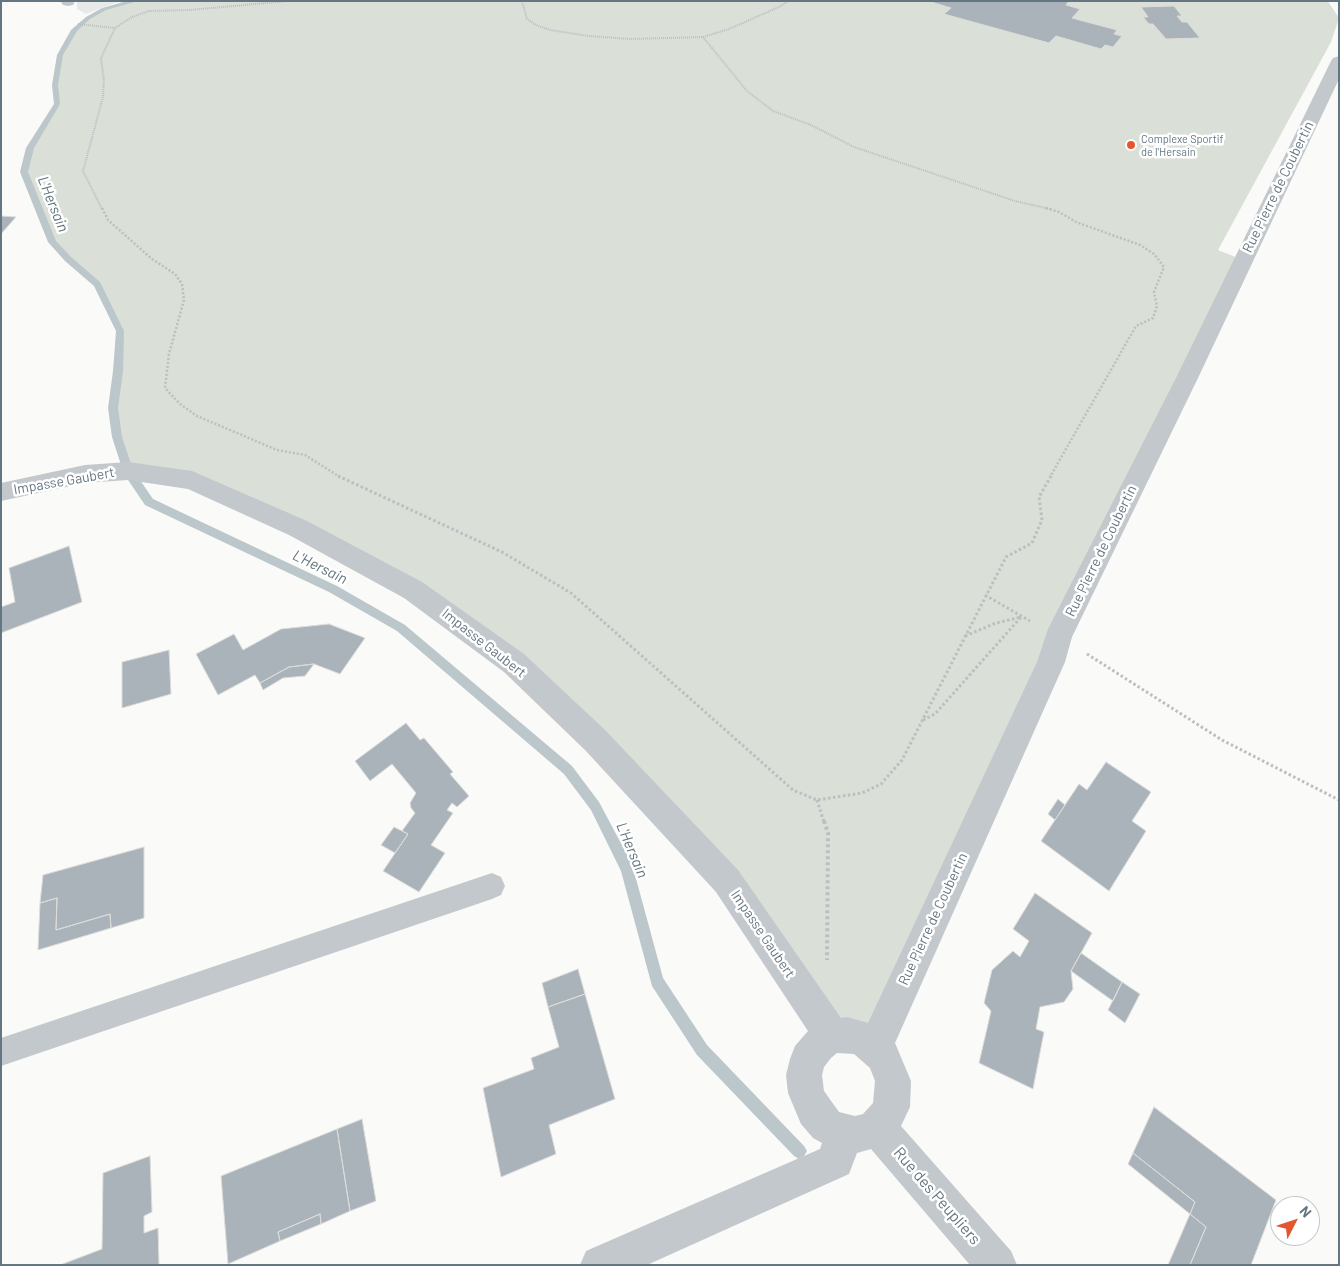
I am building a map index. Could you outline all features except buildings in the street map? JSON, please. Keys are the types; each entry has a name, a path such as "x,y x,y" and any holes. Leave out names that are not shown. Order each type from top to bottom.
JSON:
{"street":[{"name":"Rue Pierre de Coubertin","path":"875,1047 1051,662 1058,637 1191,370 1339,61"},
{"name":"Impasse Gaubert","path":"1,492 85,474 128,470 192,480 298,528 413,590 514,663 595,740 727,880 832,1036"},
{"path":"600,1265 836,1161 860,1130 891,1107 893,1081 886,1062 875,1047 861,1038 847,1035 832,1036 818,1045 808,1059 804,1075 806,1093 814,1111 826,1125 860,1130"},
{"name":"Rue des Peupliers","path":"860,1130 997,1265"}],"lane":[{"path":"1,1052 492,886"}],"path":[{"path":"288,1 190,10 149,11 132,17 114,28 101,58 104,81 103,97 83,171 108,220 152,259 175,274 182,284 184,300 169,354 165,388 180,404 198,416 277,450 305,455 331,473 502,552 571,593 793,790 818,800 862,793 881,784 902,760 1006,557 1032,543 1042,520 1039,497 1136,326 1152,318 1157,306 1154,292 1164,267 1154,254 1140,245 1076,222 1059,212 1015,201 854,147 811,124 773,112 747,91 703,37"},
{"path":"522,1 527,19 536,25 550,30 589,36 630,39 703,37 729,29 780,7 788,1"},
{"path":"87,25 114,28"},
{"path":"985,595 1058,637 1222,740 1339,800"},
{"path":"922,721 935,714 1022,616"},
{"path":"965,636 996,623 1022,616"},
{"path":"818,800 828,833 826,957 829,966"}],"shaded area":[{"path":"77,1 120,1 86,14 77,9"},
{"path":"135,1 1327,1 1329,3 1339,18 1331,42 1218,250 1243,260 875,1047 847,1035 595,740 413,590 192,480 128,471 117,437 113,408 118,371 120,331 97,284 68,259 52,242 24,172 30,148 57,104 55,85 60,55 74,30 88,18 104,9"}],"waterway":[{"name":"L'Hersain","path":"135,1 104,9 88,18 74,30 60,55 55,85 57,104 30,148 24,172 52,242 68,259 97,284 120,331 118,371 113,408 117,437 128,471 149,502 333,589 401,628 568,770 595,806 627,869 657,981 702,1050 799,1151"}],"place":[{"name":"Complexe Sportif de l'Hersain","path":"1131,145"}]}
